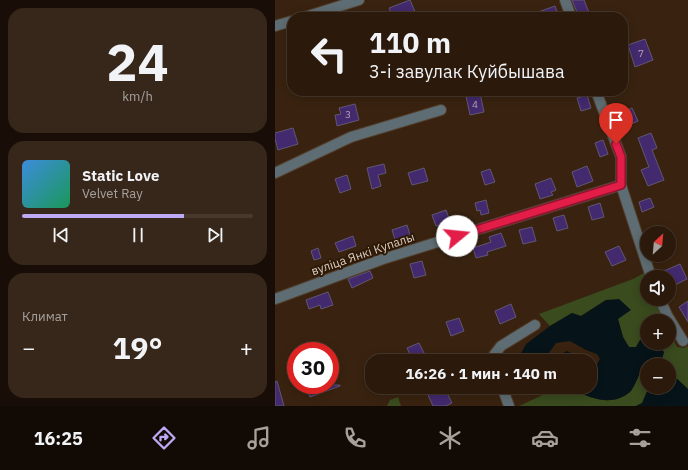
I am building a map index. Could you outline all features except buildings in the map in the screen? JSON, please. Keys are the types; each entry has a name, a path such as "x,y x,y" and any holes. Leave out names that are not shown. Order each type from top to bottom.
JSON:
{"street":[{"path":"321,12 359,0"},
{"path":"565,0 569,12"},
{"path":"275,26 287,22"},
{"path":"598,96 621,157 621,185 649,270"},
{"path":"275,173 351,137 441,110"},
{"name":"вуліца Янкі Купалы","path":"275,300 383,259 621,185"},
{"path":"663,306 683,342"},
{"path":"495,354 501,346 535,325"},
{"path":"505,394 509,406"}],"green space":[{"path":"640,275 640,306 660,306 664,314 640,314 640,340 636,347 629,347 623,337 618,319 606,300 581,316 572,313 550,326 539,314"},
{"path":"676,345 677,347 684,348 688,346 688,389 676,378 676,358 662,358 664,352 662,350 676,350"},
{"path":"640,373 640,394 646,394 642,403 636,406 519,406 545,394 583,394 604,400 618,399 631,391"},
{"path":"398,397 401,406 387,406 390,400"}],"shaded area":[{"path":"619,299 631,310 618,319 623,337 629,347 636,347 640,340 640,350 662,350 664,352 662,358 640,358 640,373 631,391 625,396 618,399 604,400 583,394 597,394 597,364 600,359 597,354 570,341 556,343 548,354 521,354 526,344 550,326 572,313 581,316 606,300"},
{"path":"567,351 573,354 561,354"},
{"path":"676,378 688,389 688,406 636,406 642,403 646,394 676,394"}],"route":[{"path":"457,236 621,185 621,157 616,144"}]}
